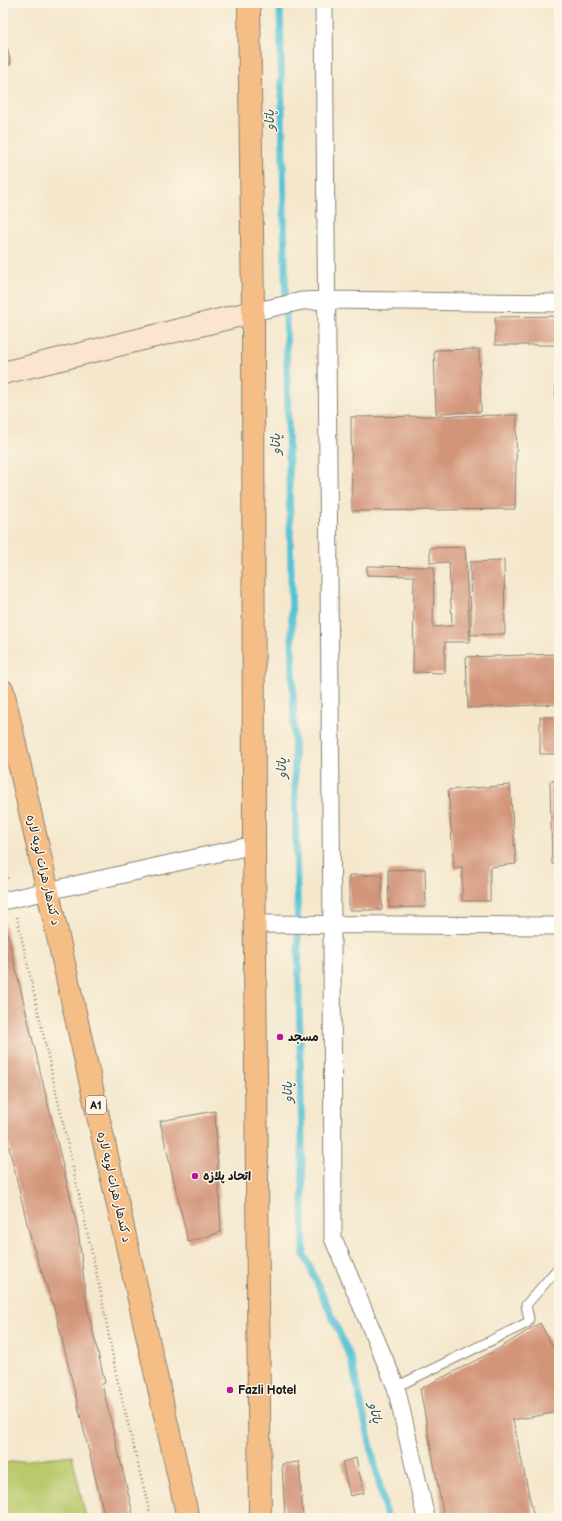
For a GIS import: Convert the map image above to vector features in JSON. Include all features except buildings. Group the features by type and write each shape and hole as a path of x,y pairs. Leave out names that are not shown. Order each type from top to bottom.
{"main road":[{"path":"249,3 253,312 254,845 264,924 260,1518"},
{"path":"3,373 253,312"},
{"name":"د کندهار هرات لویه لاره","path":"3,691 188,1518"}],"street":[{"path":"324,3 332,924 332,1238 396,1387 426,1518"},
{"path":"253,312 302,301 327,300 559,303"},
{"path":"8,900 254,845"},
{"path":"264,924 559,926"}],"lane":[{"path":"396,1387 527,1322 529,1319 526,1305 559,1267"}],"path":[{"path":"3,854 8,900 99,1282 116,1374 151,1518"}],"green space":[{"path":"72,1455 86,1518 3,1518 3,1463"}],"waterway":[{"name":"پاتاو","path":"280,3 304,1254 351,1359 387,1518"}],"place":[{"name":"مسجد","path":"280,1037"},
{"name":"اتحاد پلازه","path":"195,1176"},
{"name":"Fazli Hotel","path":"230,1390"}]}
